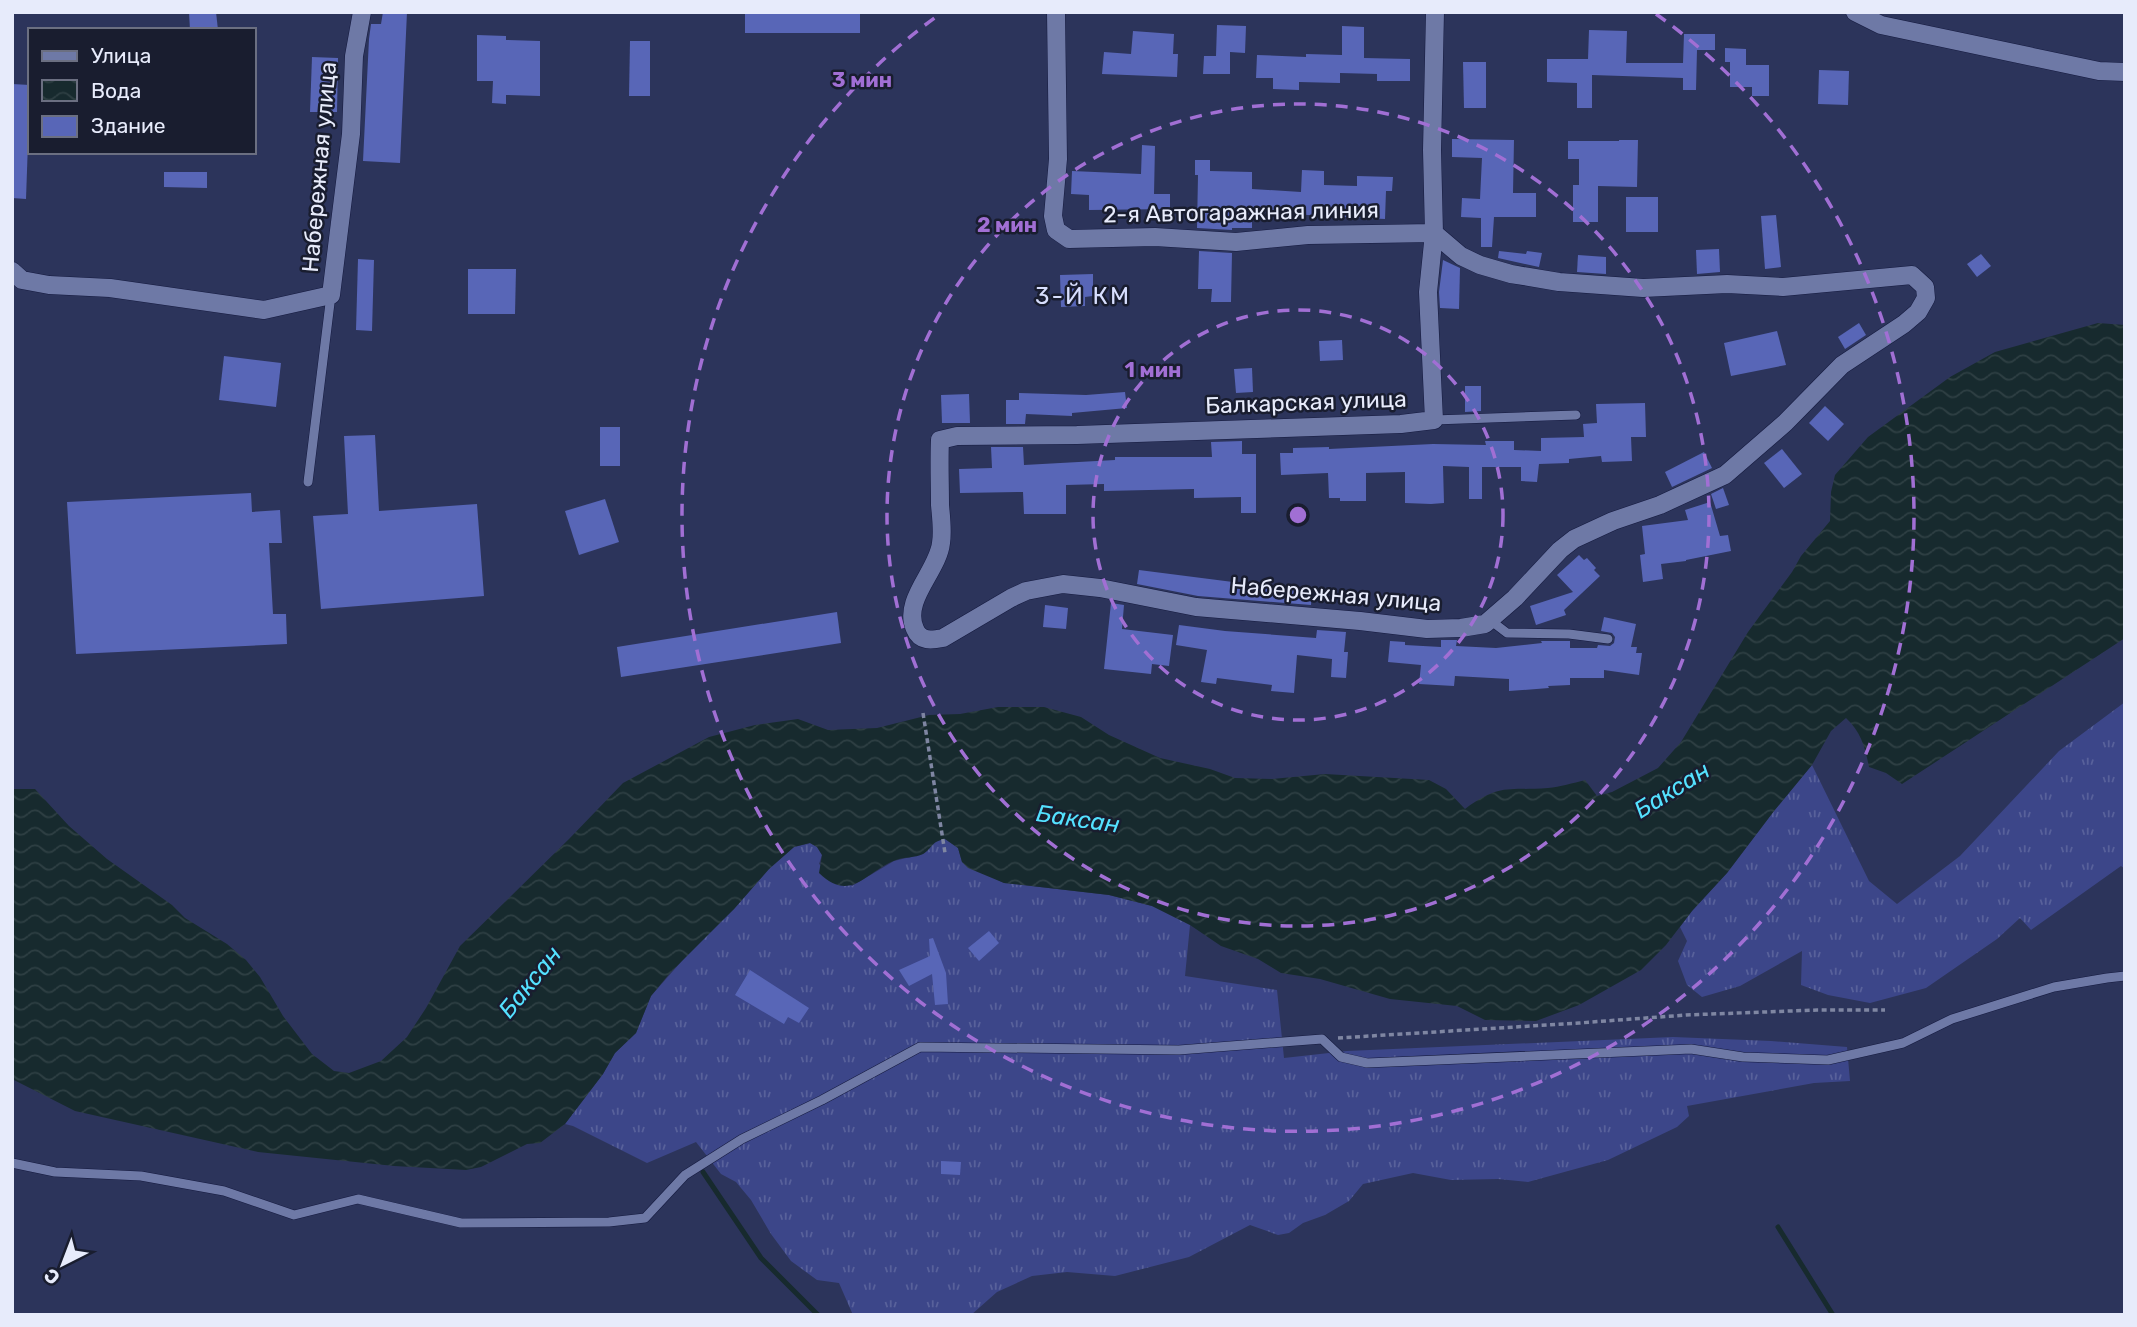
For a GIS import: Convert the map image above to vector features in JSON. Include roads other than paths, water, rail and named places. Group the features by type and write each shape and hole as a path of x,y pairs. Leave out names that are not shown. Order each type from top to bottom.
{"street":[{"name":"Набережная улица","path":"12,271 22,280 110,288 264,310 331,295 351,134 354,56 362,12"},
{"name":"2-я Автогаражная линия","path":"1056,12 1058,159 1053,216 1056,230 1061,235 1069,239 1083,240 1155,236 1236,242 1308,235 1434,233"},
{"name":"Балкарская улица","path":"940,440 957,436 1077,435 1401,424 1434,420 1428,292 1434,233 1432,150 1435,12"},
{"path":"1855,12 2099,71 2125,72"},
{"name":"Набережная улица","path":"940,440 942,541 939,556 919,591 913,618 914,628 925,639 943,638 1026,591 1063,584 1100,587 1196,607 1427,629 1461,628 1485,624 1515,598 1560,550 1574,540 1725,475 1785,423 1842,365 1904,324 1917,312 1926,298 1925,287 1912,275 1783,287 1727,284 1643,288 1559,282 1511,274 1480,265 1461,256 1434,233"}],"lane":[{"path":"308,482 331,295"},
{"path":"1434,420 1576,415"},
{"path":"1490,620 1507,633 1569,634 1608,639"},
{"path":"12,1163 55,1172 141,1176 224,1191 294,1215 358,1199 461,1223 609,1222 645,1218 685,1175 742,1139 920,1047 1179,1050 1322,1039 1341,1057 1367,1063 1691,1049 1744,1056 1828,1060 1903,1043 1952,1019 2054,988 2125,976"}],"water":[{"name":"Баксан","path":"2098,323 2125,325 2125,638 1902,784 1886,773 1869,767 1862,740 1846,718 1831,731 1812,765 1727,873 1692,911 1666,945 1641,970 1579,1005 1536,1021 1485,1020 1457,1006 1390,999 1320,979 1281,973 1258,959 1221,946 1190,925 1152,906 1109,895 1004,883 968,868 962,862 958,848 945,839 934,843 923,854 896,860 858,882 840,886 819,873 822,855 817,847 810,843 794,847 769,869 734,909 670,973 651,996 636,1033 615,1053 603,1074 565,1124 540,1143 527,1144 481,1167 466,1170 394,1166 258,1152 75,1111 12,1079 12,789 35,789 69,826 107,859 246,960 312,1054 334,1071 349,1073 381,1061 407,1037 460,946 623,783 709,737 755,725 798,719 828,730 877,728 929,715 960,714 998,707 1044,707 1081,717 1109,735 1160,758 1210,769 1235,778 1272,779 1325,774 1429,780 1446,789 1465,809 1496,792 1553,787 1585,780 1597,796 1612,792 1658,768 1681,742 1748,632 1801,556 1830,521 1831,492 1835,475 1868,437 1950,377 1995,352"}],"waterway":[{"path":"703,1172 761,1258 818,1315"},
{"path":"1778,1227 1833,1315"}],"district":[{"name":"3-Й КМ","path":"1083,296"}]}
